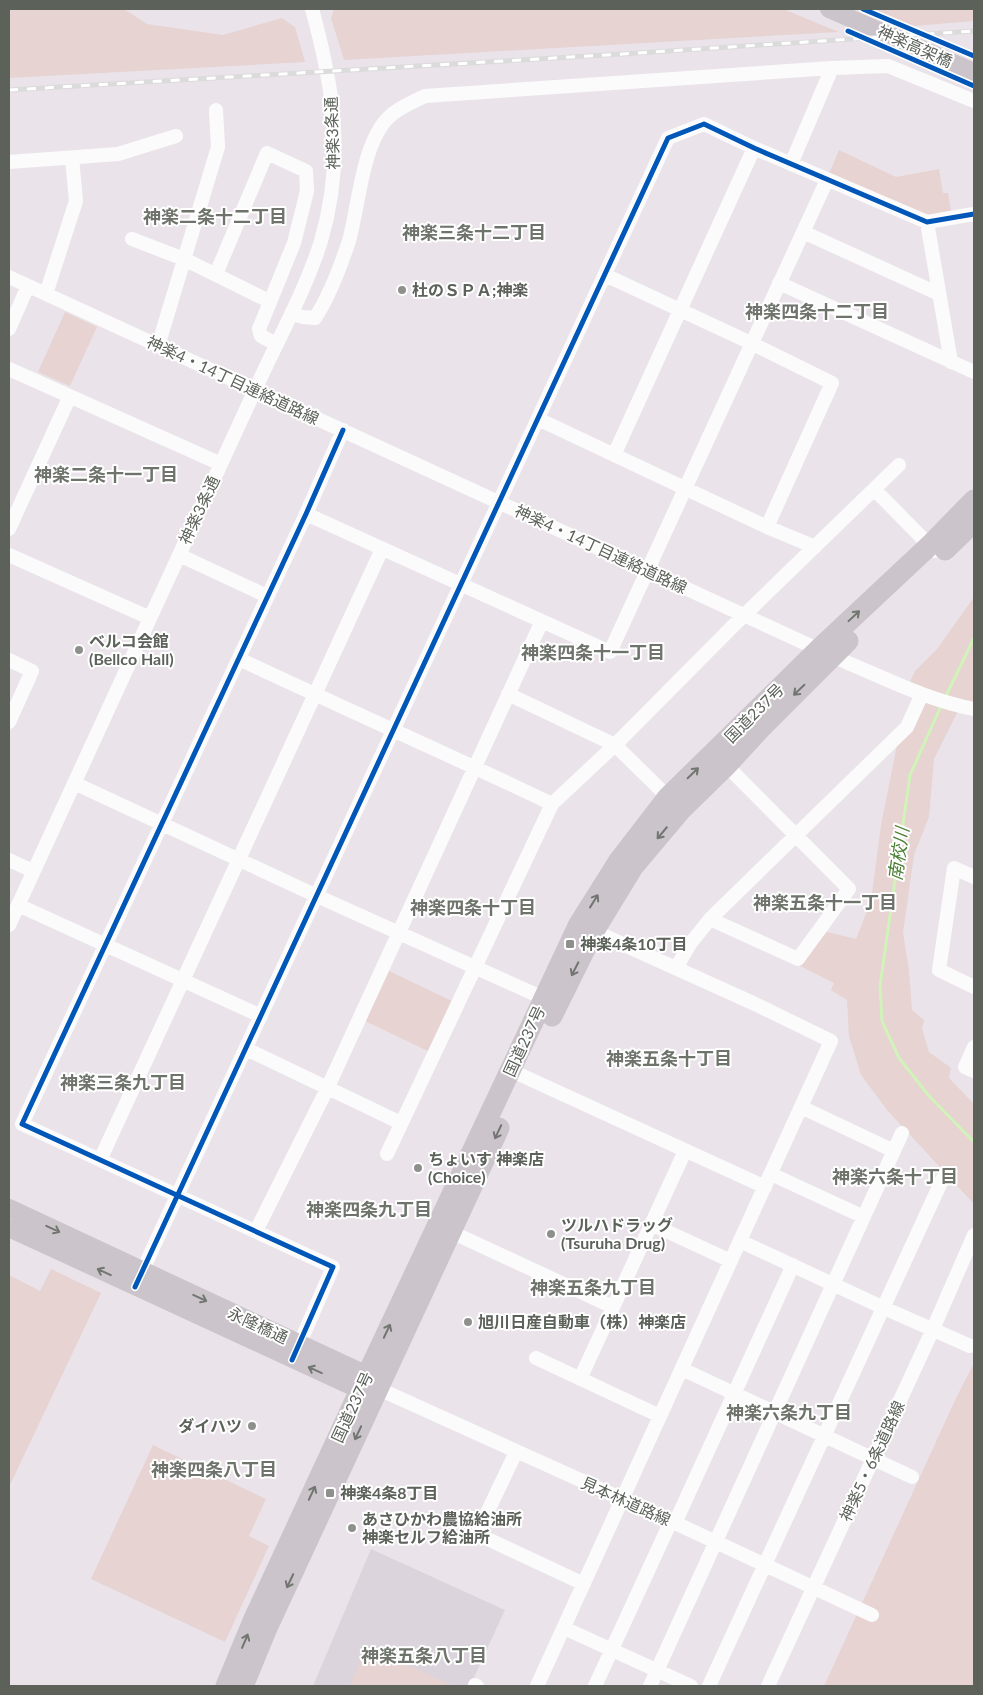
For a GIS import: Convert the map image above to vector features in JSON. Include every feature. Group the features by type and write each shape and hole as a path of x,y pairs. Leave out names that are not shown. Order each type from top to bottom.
{"highway":[{"name":"国道237号","path":"934,551 974,500"},
{"name":"国道237号","path":"226,1686 253,1621 444,1229 587,928 633,867 675,804 720,759 762,726 826,652 934,551 974,522"},
{"name":"国道237号","path":"243,1686 368,1385"}],"main road":[{"name":"神楽高架橋","path":"829,9 974,72"},
{"name":"永隆橋通","path":"9,1208 139,1279"},
{"name":"永隆橋通","path":"9,1228 139,1279 368,1385"}],"street":[{"name":"神楽3条通","path":"9,925 291,314 321,241 329,206 334,170 335,131 329,82 312,9"},
{"path":"291,314 314,318 324,304 348,241 369,152 378,131 388,118 400,108 425,96 832,68 888,66 974,101"},
{"path":"791,164 832,68"},
{"path":"158,346 218,147 216,110"},
{"path":"139,1279 668,138 704,124 754,148 926,222 974,214"},
{"path":"9,162 118,154 176,136"},
{"path":"614,455 754,148"},
{"path":"216,274 267,153 306,171 307,192 294,243 259,329 261,336 276,344"},
{"path":"46,294 76,201 72,158"},
{"path":"306,514 610,652 827,180"},
{"path":"926,222 951,362"},
{"path":"802,232 939,294"},
{"path":"132,239 184,259 269,301"},
{"path":"605,275 832,383 767,527"},
{"name":"神楽4・14丁目連絡道路線","path":"9,277 826,652 922,694 944,702 974,709"},
{"path":"779,283 974,372"},
{"path":"9,329 28,286"},
{"path":"9,369 221,464"},
{"path":"9,529 70,396"},
{"path":"538,419 767,527 815,547"},
{"path":"296,1352 333,1267 22,1124 306,514 343,430"},
{"path":"387,1154 552,804 615,745 744,615 899,465"},
{"path":"874,489 934,551"},
{"path":"100,1160 382,548"},
{"path":"9,555 150,618"},
{"path":"179,555 267,596"},
{"path":"256,1231 327,1089 542,621"},
{"path":"239,658 552,804"},
{"path":"9,660 32,671 9,722"},
{"path":"508,694 615,745 675,804"},
{"path":"676,968 690,944 710,919 907,728 922,694"},
{"path":"710,919 798,960 849,890 720,759"},
{"path":"74,783 399,934 551,1001"},
{"path":"9,860 33,871"},
{"path":"974,877 954,868 939,970 974,987"},
{"path":"18,905 261,1016"},
{"path":"537,1686 832,1041 587,928"},
{"path":"974,1047 965,1067 974,1072"},
{"path":"246,1049 402,1124"},
{"path":"517,1073 765,1187"},
{"path":"801,1107 894,1150"},
{"path":"650,1686 902,1133"},
{"path":"580,1379 685,1150"},
{"path":"771,1174 864,1217"},
{"path":"709,1686 943,1178"},
{"path":"651,1224 731,1260"},
{"path":"444,1229 613,1307"},
{"name":"神楽5・6条道路線","path":"768,1686 933,1329 974,1235"},
{"path":"740,1241 970,1346"},
{"path":"595,1686 735,1394 793,1265"},
{"path":"536,1358 660,1416"},
{"path":"682,1369 912,1477"},
{"name":"見本林道路線","path":"368,1385 673,1522 872,1615"},
{"path":"516,1452 477,1534 584,1584"},
{"path":"564,1628 691,1686"}],"shaded area":[{"path":"9,9 124,9 147,24 223,35 282,18 295,27 305,62 9,78"},
{"path":"334,9 783,9 839,32 344,60 331,18"},
{"path":"874,9 974,9 974,21 914,26"},
{"path":"839,150 896,177 939,169 943,193 948,193 951,211 918,217 829,174"},
{"path":"65,312 97,327 70,386 38,372"},
{"path":"974,597 974,707 909,684 915,671 937,649"},
{"path":"924,701 958,711 934,759 929,817 914,855 903,933 909,970 912,1010 924,1020 922,1029 929,1052 951,1068 949,1078 974,1104 974,1204 887,1110 861,1075 849,1036 847,1000 831,990 834,983 796,964 827,932 856,939 871,901 881,825 897,745"},
{"path":"389,971 454,1002 430,1052 365,1021"},
{"path":"51,1269 101,1293 9,1487 9,1275 40,1291"},
{"path":"974,1363 974,1686 824,1686 957,1396"},
{"path":"153,1445 266,1499 249,1536 269,1546 225,1642 91,1579"},
{"path":"371,1549 505,1610 470,1686 313,1686"},
{"path":"367,1647 454,1686 349,1686"}],"waterway":[{"name":"南校川","path":"945,698 974,638"},
{"name":"南校川","path":"941,706 910,775 880,986 882,1021 899,1058 929,1096 974,1142"}],"railway":[{"path":"9,90 623,54 974,31"}],"cycle path":[{"path":"863,9 974,56"},
{"path":"848,31 974,86"},
{"path":"135,1287 668,138 704,124 754,148 927,222 974,214"},
{"path":"292,1360 333,1267 22,1124 306,514 343,430"}],"place":[{"name":"杜のＳＰＡ;神楽","path":"402,290"},
{"name":"ベルコ会館 (Bellco Hall)","path":"79,650"},
{"name":"神楽4条10丁目","path":"570,944"},
{"name":"ちょいす 神楽店 (Choice)","path":"418,1168"},
{"name":"ツルハドラッグ (Tsuruha Drug)","path":"551,1234"},
{"name":"旭川日産自動車（株）神楽店","path":"468,1322"},
{"name":"ダイハツ","path":"252,1426"},
{"name":"神楽4条8丁目","path":"330,1493"},
{"name":"あさひかわ農協給油所 神楽セルフ給油所","path":"352,1528"}],"district":[{"name":"神楽二条十二丁目","path":"215,217"},
{"name":"神楽三条十二丁目","path":"474,233"},
{"name":"神楽四条十二丁目","path":"817,312"},
{"name":"神楽二条十一丁目","path":"106,475"},
{"name":"神楽四条十一丁目","path":"593,653"},
{"name":"神楽五条十一丁目","path":"825,903"},
{"name":"神楽四条十丁目","path":"473,908"},
{"name":"神楽五条十丁目","path":"669,1059"},
{"name":"神楽三条九丁目","path":"123,1083"},
{"name":"神楽六条十丁目","path":"895,1177"},
{"name":"神楽四条九丁目","path":"369,1210"},
{"name":"神楽五条九丁目","path":"593,1288"},
{"name":"神楽六条九丁目","path":"789,1413"},
{"name":"神楽四条八丁目","path":"214,1470"},
{"name":"神楽五条八丁目","path":"424,1656"}]}
